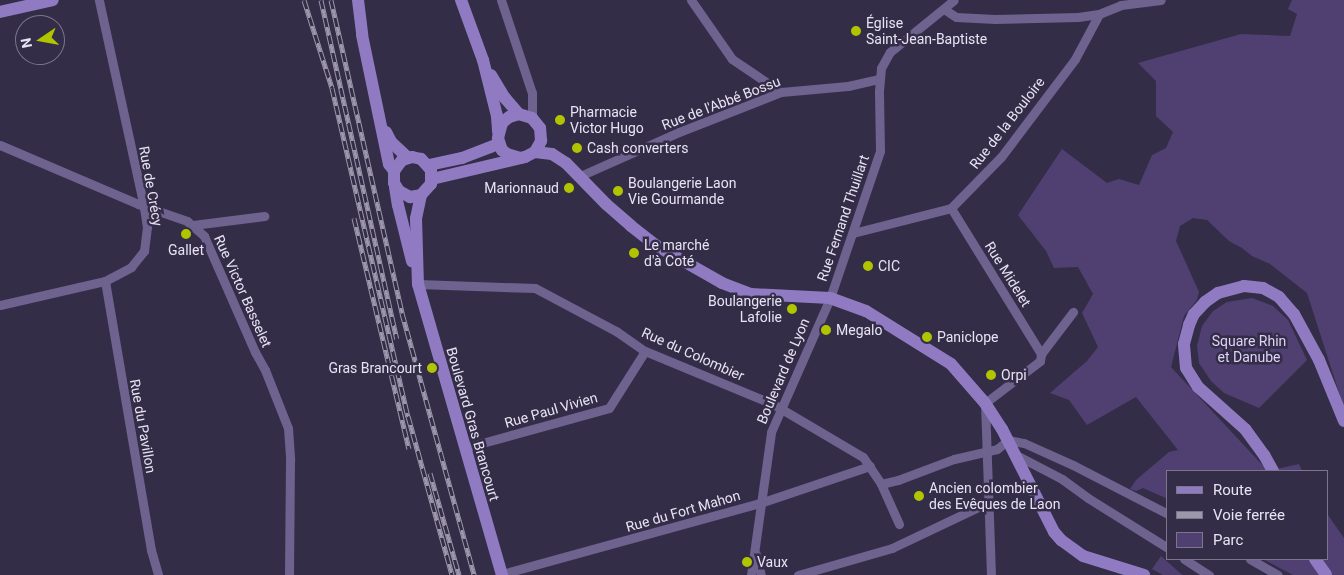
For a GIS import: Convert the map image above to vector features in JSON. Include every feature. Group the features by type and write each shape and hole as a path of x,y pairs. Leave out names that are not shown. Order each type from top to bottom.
{"main road":[{"path":"0,12 53,0"},
{"path":"358,0 362,35 390,164 394,171"},
{"path":"461,0 481,55 497,116 498,138 507,154 520,158"},
{"path":"481,55 500,90 519,114 532,118 540,128 552,154 580,176 606,204 657,246 722,283 752,294 830,298 866,311 951,364 985,403 1005,434 1054,532 1061,540 1083,556 1144,575"},
{"path":"428,166 462,158 498,138 505,119 519,114"},
{"path":"382,121 391,142 408,158"},
{"path":"535,152 541,141 542,134"},
{"path":"432,179 520,158 535,152 552,154"},
{"path":"408,158 421,159 428,166 432,179 429,188 421,195 416,218 418,282 406,242 393,179 397,165 408,158"},
{"path":"396,187 404,195 421,195"},
{"name":"Boulevard Gras Brancourt","path":"418,282 464,448 502,575"},
{"path":"1272,470 1246,429 1198,387 1186,368 1184,344 1189,325 1194,314 1205,302 1218,293 1244,286 1263,288 1279,297 1294,314 1319,360 1344,421"},
{"path":"1316,560 1326,575"}],"street":[{"name":"Rue de Crécy","path":"0,305 105,280 131,268 144,251 147,227 144,206 99,0"},
{"path":"501,0 532,93 532,118"},
{"path":"691,0 732,59 781,92"},
{"name":"Rue Fernand Thuillart","path":"830,298 880,151 879,79 881,68 890,52 954,0"},
{"path":"944,9 956,17 995,19 1099,14 1121,5 1161,0"},
{"name":"Rue de la Bouloire","path":"951,208 1002,157 1075,59 1099,14"},
{"name":"Rue de l'Abbé Bossu","path":"580,176 679,132 781,92 848,86 879,79"},
{"path":"0,145 193,225 264,216"},
{"path":"853,233 951,208"},
{"name":"Rue Midelet","path":"951,208 1041,354"},
{"name":"Rue Victor Basselet","path":"193,225 209,246 255,352 265,370 288,428 290,460 289,575"},
{"name":"Rue du Pavillon","path":"105,280 150,540 158,575"},
{"name":"Rue du Colombier","path":"418,282 535,288 616,331 645,351 780,409 863,457 880,484 900,524"},
{"name":"Boulevard de Lyon","path":"751,575 771,432 830,298"},
{"path":"991,575 985,403 1040,361 1041,354 1073,312"},
{"name":"Rue Paul Vivien","path":"464,448 609,408 645,351"},
{"path":"986,439 1005,434 1056,457 1166,513"},
{"path":"880,484 898,480 954,460 997,449 1005,434"},
{"path":"1016,455 1062,479 1088,498 1166,547"},
{"name":"Rue du Fort Mahon","path":"502,575 760,503 870,466"},
{"path":"798,575 892,548 988,502"},
{"name":"Boulevard de Lyon","path":"754,547 761,575"},
{"path":"1186,560 1209,575"},
{"path":"1252,560 1278,575"}],"green space":[{"path":"1292,0 1344,0 1344,408 1307,293 1270,264 1252,256 1229,241 1207,220 1193,218 1180,226 1176,241 1199,292 1197,300 1184,316 1171,367 1267,470 1166,470 1166,498 1143,488 1136,491 1130,489 1136,480 1169,452 1178,450 1136,397 1087,425 1069,400 1050,393 1087,361 1098,347 1082,313 1093,294 1078,267 1054,268 1046,251 1018,215 1062,149 1107,183 1119,179 1139,185 1152,155 1166,148 1173,132 1156,116 1156,81 1138,63 1241,34 1290,36 1297,14 1288,9"},
{"name":"Square Rhin et Danube","path":"1252,298 1273,306 1288,320 1307,360 1259,408 1224,393 1211,381 1199,363 1197,346 1202,326 1213,311 1227,302"},
{"path":"1299,464 1302,470 1272,470"},
{"path":"1329,516 1344,538 1344,575 1293,575 1265,560 1329,560"},
{"path":"1161,556 1183,575 1163,575 1152,569"}],"railway":[{"path":"304,0 332,88 408,416 452,575"},
{"path":"321,0 397,339"},
{"path":"331,0 402,313 474,575"},
{"path":"354,218 409,449"},
{"path":"430,473 459,575"}],"place":[{"name":"Église Saint-Jean-Baptiste","path":"856,31"},
{"name":"Pharmacie Victor Hugo","path":"560,120"},
{"name":"Cash converters","path":"577,148"},
{"name":"Marionnaud","path":"569,188"},
{"name":"Boulangerie Laon Vie Gourmande","path":"618,191"},
{"name":"Gallet","path":"186,234"},
{"name":"Le marché d'à Coté","path":"634,253"},
{"name":"CIC","path":"868,266"},
{"name":"Boulangerie Lafolie","path":"792,309"},
{"name":"Megalo","path":"826,330"},
{"name":"Paniclope","path":"927,337"},
{"name":"Gras Brancourt","path":"432,368"},
{"name":"Orpi","path":"991,375"},
{"name":"Ancien colombier des Evêques de Laon","path":"919,496"},
{"name":"Vaux","path":"747,562"}]}
